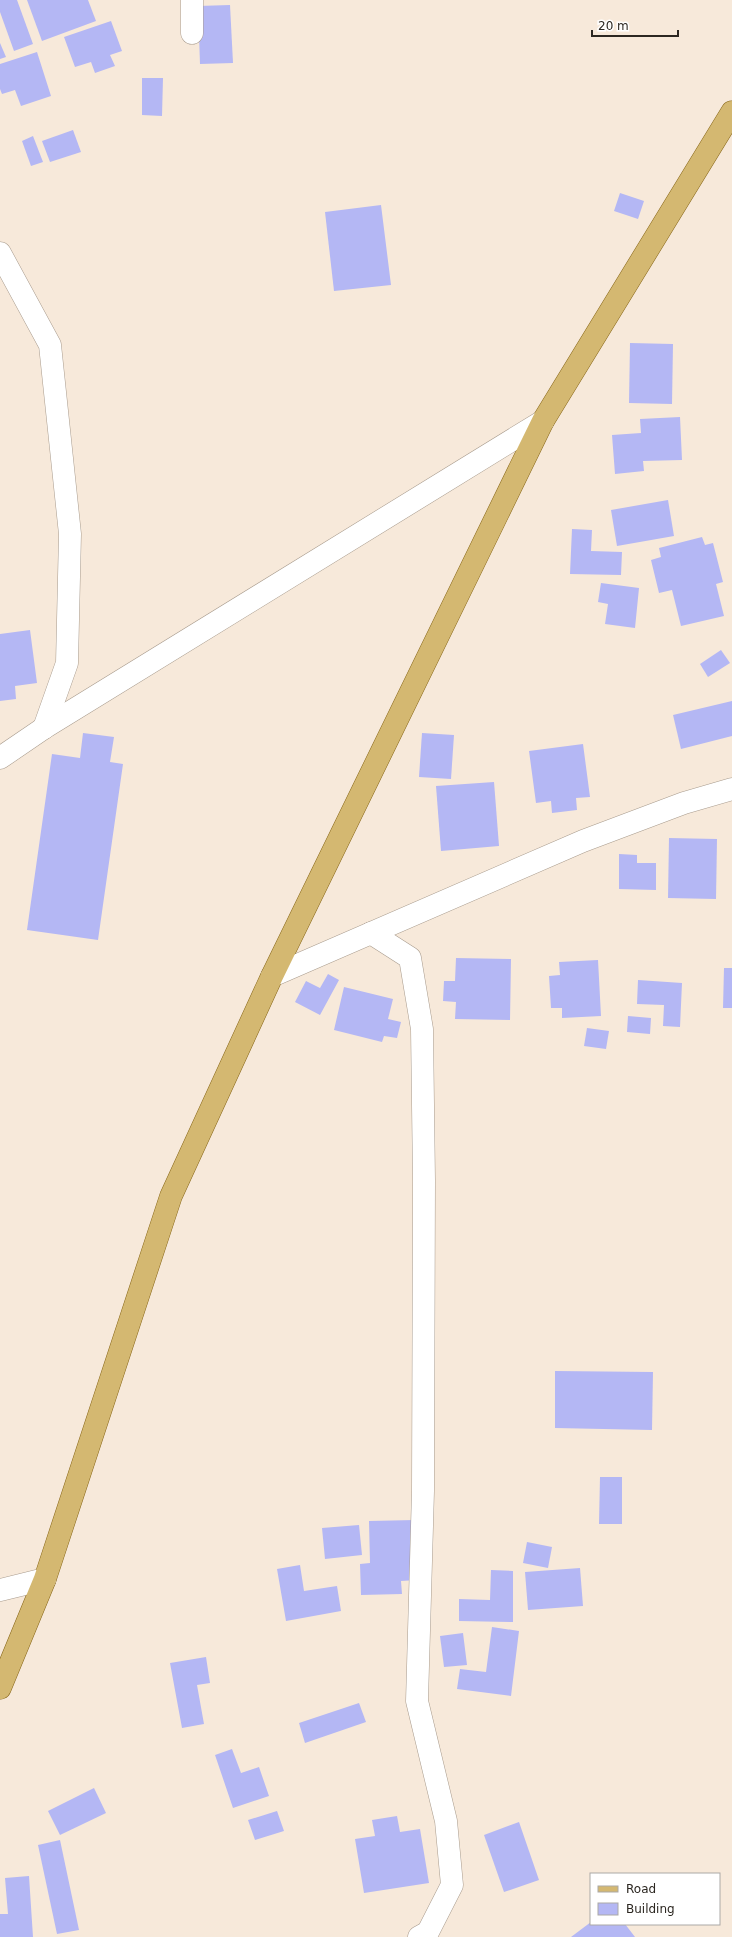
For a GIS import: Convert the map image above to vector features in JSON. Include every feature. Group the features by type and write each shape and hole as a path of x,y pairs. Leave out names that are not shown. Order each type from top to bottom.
{"main road":[{"path":"0,1688 45,1579 171,1196 272,976 543,421 732,112"}],"street":[{"path":"192,0 192,33"},
{"path":"0,253 50,345 70,534 67,663 44,728"},
{"path":"0,758 44,728 543,421"},
{"path":"272,976 583,841 684,803 732,789"},
{"path":"371,932 410,958 422,1029 424,1181 424,1483 418,1701 446,1821 452,1885 428,1932 419,1937"},
{"path":"0,1590 45,1579"}],"building":[{"path":"0,0 17,0 33,44 14,51 0,12"},
{"path":"27,0 88,0 96,21 42,41"},
{"path":"230,5 233,63 200,64 198,6"},
{"path":"111,21 122,51 110,55 115,66 95,73 91,62 75,67 64,37"},
{"path":"0,43 6,57 0,59"},
{"path":"37,52 51,96 21,106 15,90 2,94 0,89 0,64"},
{"path":"142,78 163,78 162,116 142,115"},
{"path":"73,130 81,152 50,162 42,141"},
{"path":"33,136 43,162 31,166 22,141"},
{"path":"620,193 644,201 638,219 614,211"},
{"path":"381,205 391,285 334,291 325,212"},
{"path":"630,343 673,344 672,404 629,403"},
{"path":"680,417 682,460 643,461 644,471 615,474 612,435 641,433 640,419"},
{"path":"668,500 674,536 617,546 611,510"},
{"path":"572,529 592,530 591,551 622,552 621,575 570,574"},
{"path":"702,537 705,545 713,543 723,582 716,584 724,616 681,626 672,590 659,593 651,560 661,557 659,548"},
{"path":"601,583 639,588 635,628 605,624 608,604 598,602"},
{"path":"30,630 37,683 15,686 16,699 0,701 0,634"},
{"path":"721,650 730,663 708,677 700,664"},
{"path":"732,701 732,736 681,749 673,715"},
{"path":"83,733 114,737 110,762 123,764 98,940 27,930 52,754 80,758"},
{"path":"422,733 454,735 451,779 419,777"},
{"path":"583,744 590,797 576,798 577,810 552,813 551,801 536,803 529,751"},
{"path":"494,782 499,846 441,851 436,786"},
{"path":"669,838 717,839 716,899 668,898"},
{"path":"619,854 637,855 637,863 656,863 656,890 619,889"},
{"path":"456,958 511,959 510,1020 455,1019 456,1002 443,1001 444,981 455,981"},
{"path":"598,960 601,1016 562,1018 562,1008 551,1008 549,976 560,975 559,962"},
{"path":"724,968 732,968 732,1008 723,1008"},
{"path":"328,974 339,980 320,1015 295,1002 306,981 320,988"},
{"path":"638,980 682,983 680,1027 663,1026 664,1005 637,1004"},
{"path":"344,987 393,999 388,1019 401,1022 397,1038 384,1036 382,1042 334,1030"},
{"path":"628,1016 651,1018 650,1034 627,1032"},
{"path":"587,1028 609,1031 606,1049 584,1046"},
{"path":"555,1371 653,1372 652,1430 555,1428"},
{"path":"600,1477 622,1477 622,1524 599,1524"},
{"path":"415,1520 417,1580 401,1581 402,1594 361,1595 360,1564 370,1563 369,1521"},
{"path":"359,1525 362,1555 325,1559 322,1528"},
{"path":"527,1542 552,1547 548,1568 523,1563"},
{"path":"300,1565 304,1591 337,1586 341,1611 286,1621 277,1569"},
{"path":"580,1568 583,1606 528,1610 525,1572"},
{"path":"491,1570 513,1571 513,1622 459,1621 459,1599 490,1600"},
{"path":"492,1627 519,1631 511,1696 457,1689 460,1669 486,1672"},
{"path":"463,1633 467,1665 444,1667 440,1636"},
{"path":"206,1657 210,1683 197,1685 204,1724 182,1728 170,1663"},
{"path":"359,1703 366,1722 305,1743 299,1723"},
{"path":"232,1749 241,1773 259,1767 269,1796 233,1808 215,1755"},
{"path":"94,1788 106,1813 60,1835 48,1811"},
{"path":"277,1811 284,1831 255,1840 248,1820"},
{"path":"397,1816 400,1832 420,1829 429,1883 364,1893 355,1839 375,1836 372,1820"},
{"path":"519,1822 539,1880 504,1892 484,1835"},
{"path":"60,1840 79,1930 57,1934 38,1845"},
{"path":"29,1876 33,1937 0,1937 0,1914 8,1914 5,1878"},
{"path":"590,1923 590,1925 626,1925 635,1937 571,1937"}]}
